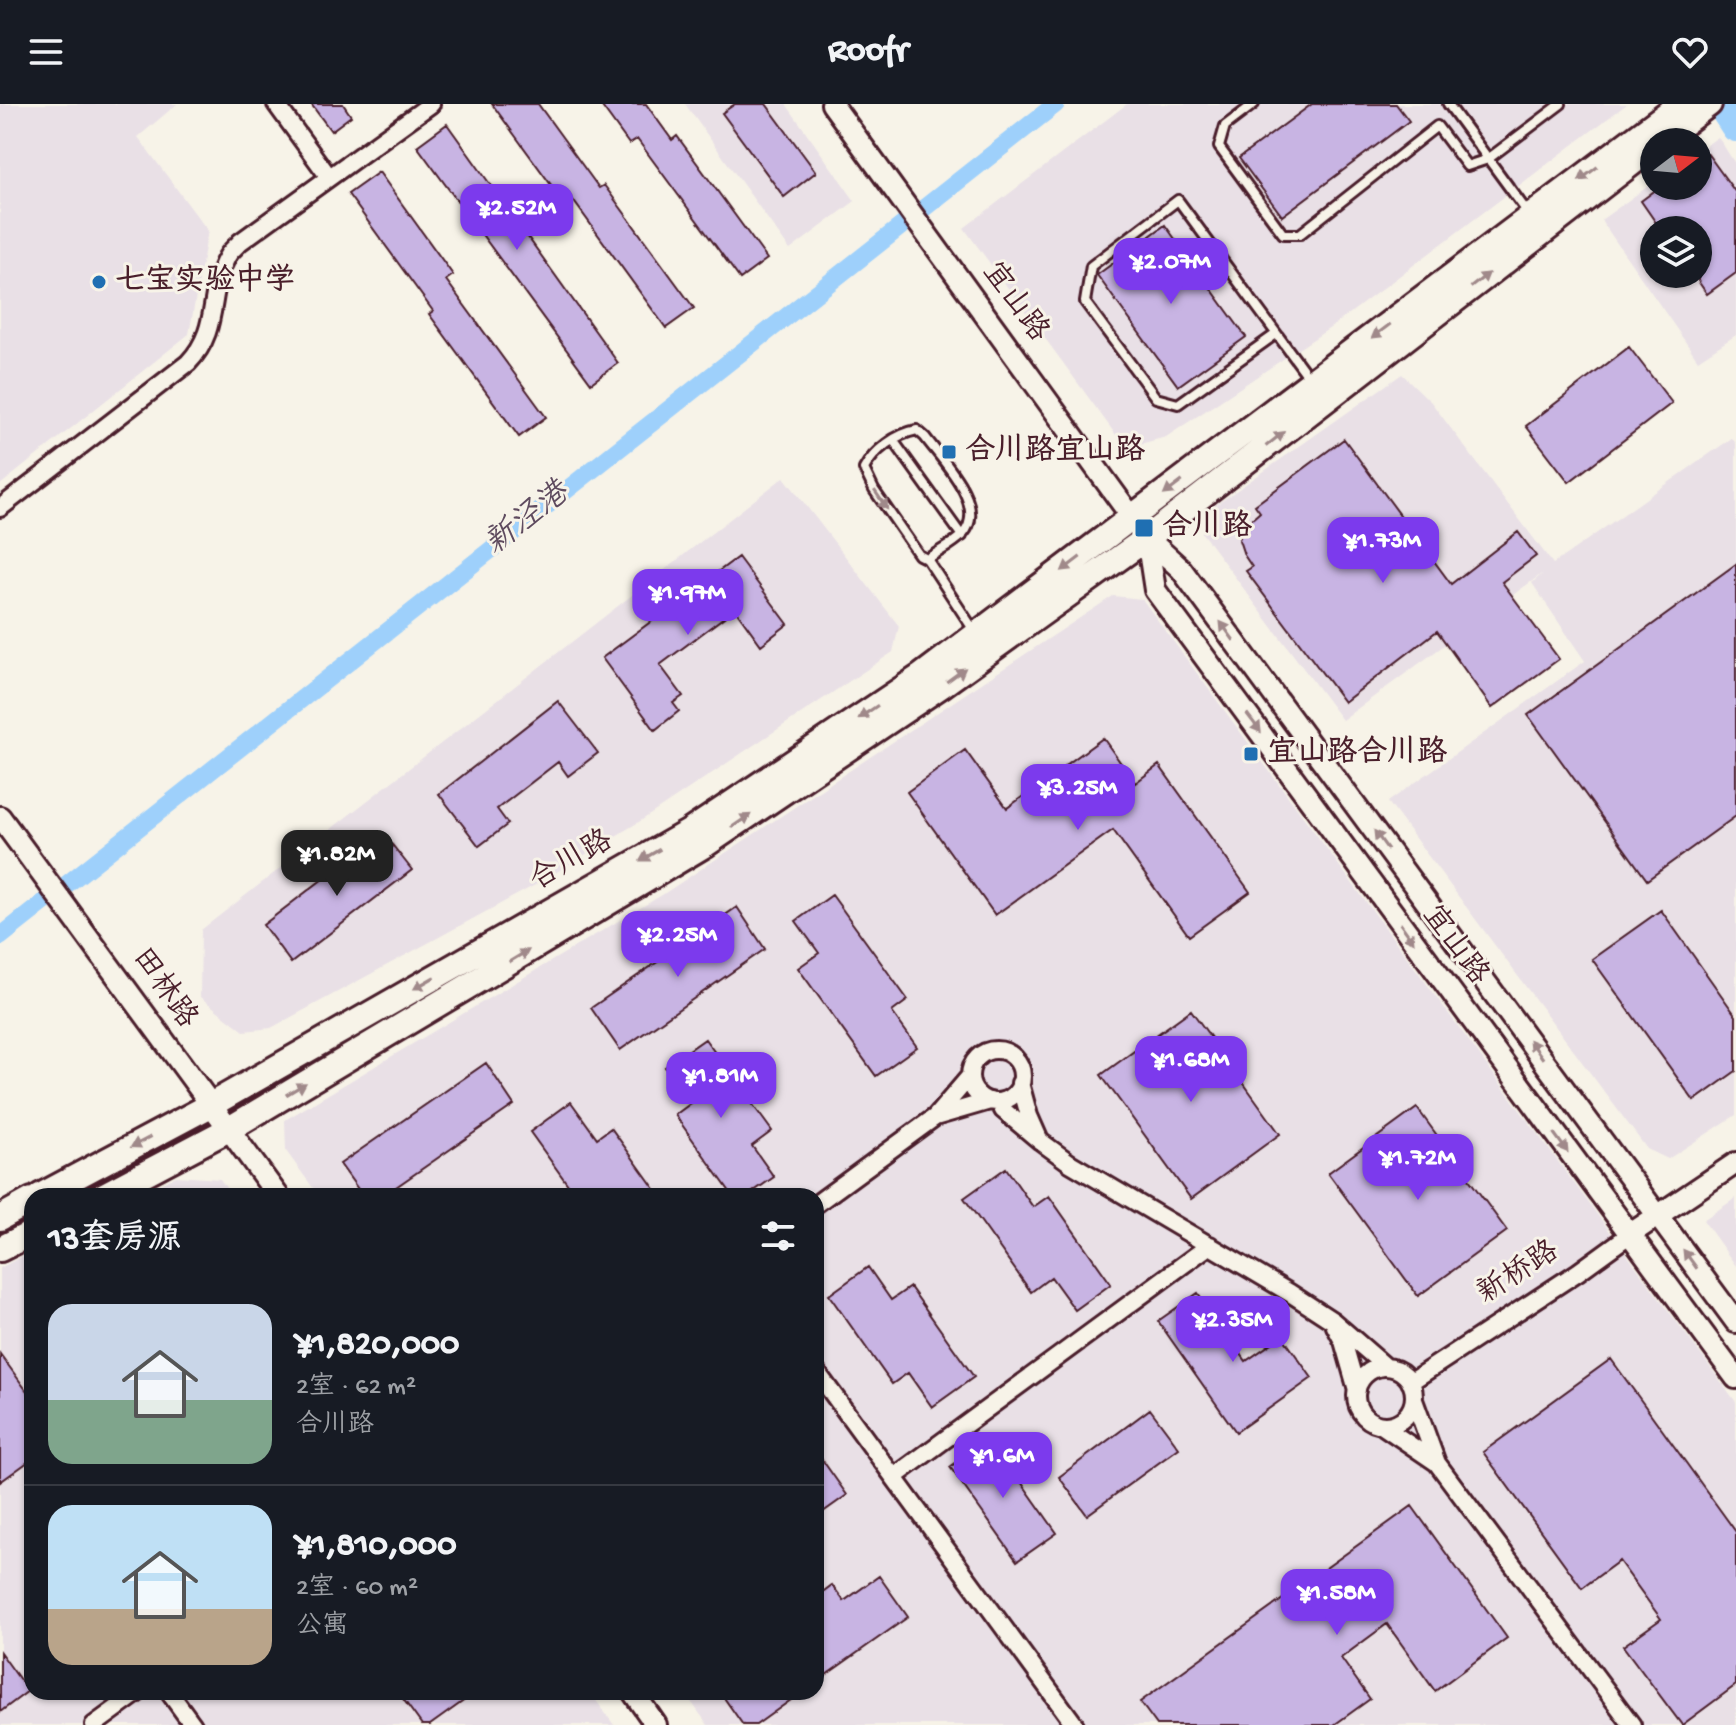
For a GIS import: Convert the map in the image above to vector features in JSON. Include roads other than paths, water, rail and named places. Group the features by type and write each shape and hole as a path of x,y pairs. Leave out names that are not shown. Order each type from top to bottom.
{"main road":[{"name":"合川路","path":"1662,128 1680,104"},
{"name":"合川路","path":"1670,128 1709,104"},
{"name":"合川路","path":"55,1188 209,1106 689,832 920,677 1531,217 1640,147"},
{"name":"合川路","path":"117,1188 229,1129 706,844 942,685 1147,538 1640,149"},
{"path":"0,1218 24,1204"},
{"path":"0,1249 24,1237"}],"street":[{"path":"276,104 329,177"},
{"path":"0,508 201,350 208,333 221,272 227,257 240,242 431,104"},
{"name":"宜山路","path":"832,104 1147,538 1181,569 1736,1322"},
{"name":"宜山路","path":"1147,538 1155,590 1736,1378"},
{"name":"田林路","path":"0,817 209,1106 272,1188"},
{"path":"1040,1141 1029,1116 1018,1062 1004,1051 980,1055 971,1068 970,1076 976,1092 994,1101 1040,1141 1070,1163 1333,1321 1386,1367 1404,1374 1410,1382 1437,1463 1632,1725"},
{"path":"824,1198 935,1117 970,1076"},
{"path":"935,1117 1014,1094 1020,1083"},
{"name":"新桥路","path":"1410,1382 1736,1163"},
{"path":"894,1477 1210,1245"},
{"path":"1333,1321 1343,1341 1357,1390 1359,1409 1372,1422 1437,1463"},
{"path":"1357,1390 1367,1373 1386,1367"},
{"path":"824,1382 1075,1725"},
{"path":"1381,1425 1399,1422 1406,1416 1414,1400"},
{"path":"94,1725 128,1700"},
{"path":"175,1700 193,1725"},
{"path":"639,1700 656,1725"}],"lane":[{"path":"1254,104 1225,126 1219,147 1283,234 1300,234 1437,126 1467,166 1488,159 1561,104"},
{"path":"1448,104 1531,217"},
{"path":"1276,334 1178,404 1156,398 1085,302 1091,266 1178,200 1312,383"},
{"path":"927,559 962,536 971,513 969,499 917,430 902,433 869,458 864,469 874,490 919,555 927,559 977,635"},
{"path":"893,440 962,536"}],"waterway":[{"name":"新泾港","path":"0,937 1056,104"},
{"path":"1721,104 1736,127"}],"place":[{"name":"七宝实验中学","path":"99,282"},
{"name":"合川路宜山路","path":"949,452"},
{"name":"合川路","path":"1144,528"},
{"name":"宜山路合川路","path":"1251,754"}]}
